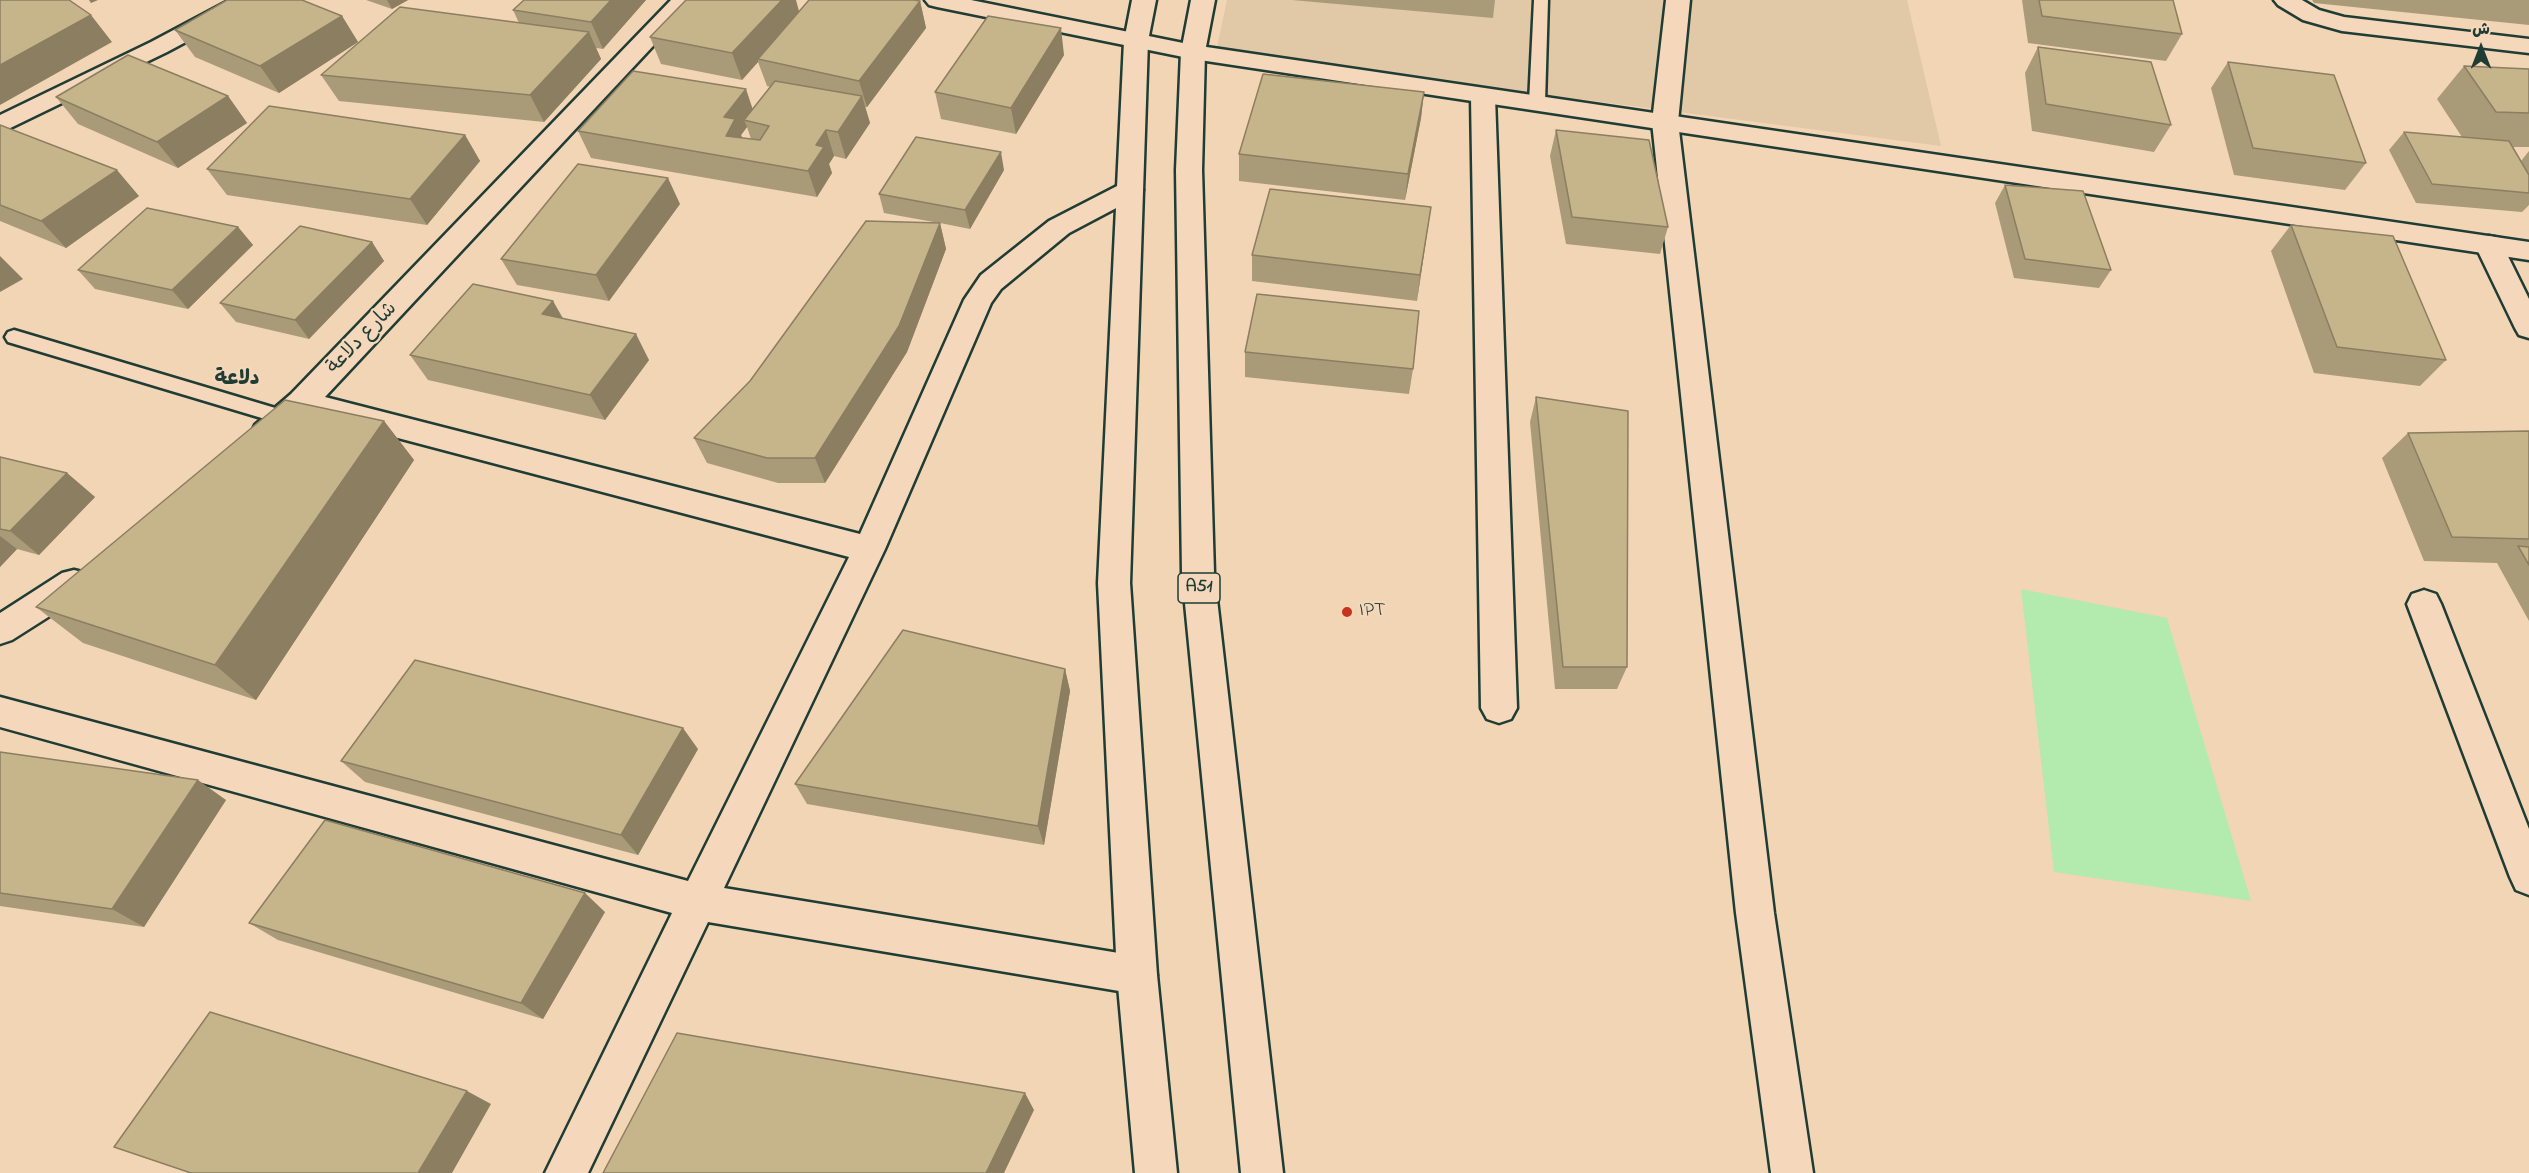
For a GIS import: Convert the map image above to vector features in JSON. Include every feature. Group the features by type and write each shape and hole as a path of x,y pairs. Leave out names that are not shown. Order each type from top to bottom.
{"main road":[{"path":"0,125 159,47 247,0"},
{"name":"شارع دلاعة","path":"250,447 294,410 684,0"},
{"path":"937,0 1193,52 2529,251"},
{"path":"1144,0 1136,41 1114,583 1137,975 1156,1173"},
{"name":"A51","path":"1203,0 1193,52 1189,170 1198,573 1262,1173"},
{"path":"1678,0 1665,122 1755,913 1792,1173"},
{"path":"2286,0 2311,15 2342,24 2529,46"},
{"path":"1483,97 1499,708"},
{"path":"566,1173 869,549 978,300 991,282 1059,227 1130,190"},
{"path":"2489,245 2529,328"},
{"path":"294,410 869,549"},
{"path":"0,630 97,568"},
{"path":"2424,604 2529,877"},
{"path":"0,712 697,902 1137,975"}],"lane":[{"path":"1537,103 1541,0"},
{"path":"14,337 294,410"}],"shaded area":[{"path":"1227,0 1907,0 1941,146 1216,52"}],"green space":[{"path":"2021,589 2167,618 2251,901 2054,872"}],"building":[{"path":"0,0 69,0 91,15 0,65"},
{"path":"227,0 302,0 342,16 260,66 175,30"},
{"path":"524,0 611,0 591,22 513,10"},
{"path":"686,0 782,0 732,53 650,37"},
{"path":"809,0 920,1 859,81 758,59"},
{"path":"2039,0 2173,0 2182,34 2042,16"},
{"path":"400,7 589,32 530,95 321,75"},
{"path":"988,16 1061,28 1011,108 935,92"},
{"path":"2038,47 2151,62 2171,125 2046,104"},
{"path":"128,55 228,96 157,142 56,97"},
{"path":"2228,62 2334,75 2366,163 2253,148"},
{"path":"2464,66 2529,69 2529,113 2496,112"},
{"path":"633,71 746,89 724,117 735,119 726,136 760,140 769,126 744,120 775,81 862,96 838,132 826,130 816,145 824,147 808,171 578,131"},
{"path":"1263,74 1424,92 1408,174 1239,154"},
{"path":"269,106 465,135 410,199 207,169"},
{"path":"0,125 117,170 41,221 0,205"},
{"path":"1556,130 1649,140 1668,227 1572,217"},
{"path":"2404,132 2509,141 2529,175 2529,193 2432,184"},
{"path":"916,137 1001,152 965,210 879,194"},
{"path":"578,164 668,178 596,275 501,259"},
{"path":"2005,185 2083,191 2111,270 2025,259"},
{"path":"1270,189 1431,207 1420,275 1252,255"},
{"path":"147,208 238,227 172,290 78,270"},
{"path":"866,221 940,223 899,326 815,458 767,458 694,438 750,381"},
{"path":"2291,225 2393,236 2446,360 2337,347"},
{"path":"300,226 372,242 295,320 220,303"},
{"path":"473,284 553,301 542,314 636,334 590,395 410,355"},
{"path":"1257,294 1419,311 1413,369 1245,352"},
{"path":"1536,397 1628,411 1627,667 1563,667"},
{"path":"285,400 384,421 215,665 36,607"},
{"path":"2529,431 2529,539 2452,537 2408,433"},
{"path":"0,457 67,473 10,531 0,529"},
{"path":"2518,546 2529,547 2529,565"},
{"path":"903,630 1065,669 1038,826 795,784"},
{"path":"415,660 683,728 621,835 341,761"},
{"path":"0,752 198,780 112,909 0,893"},
{"path":"325,820 585,893 521,1003 249,923"},
{"path":"210,1012 467,1091 418,1173 191,1173 114,1147"},
{"path":"677,1033 1025,1093 986,1173 603,1173"}],"place":[{"name":"IPT","path":"1347,612"}],"district":[{"name":"دلاعة","path":"237,381"}]}
